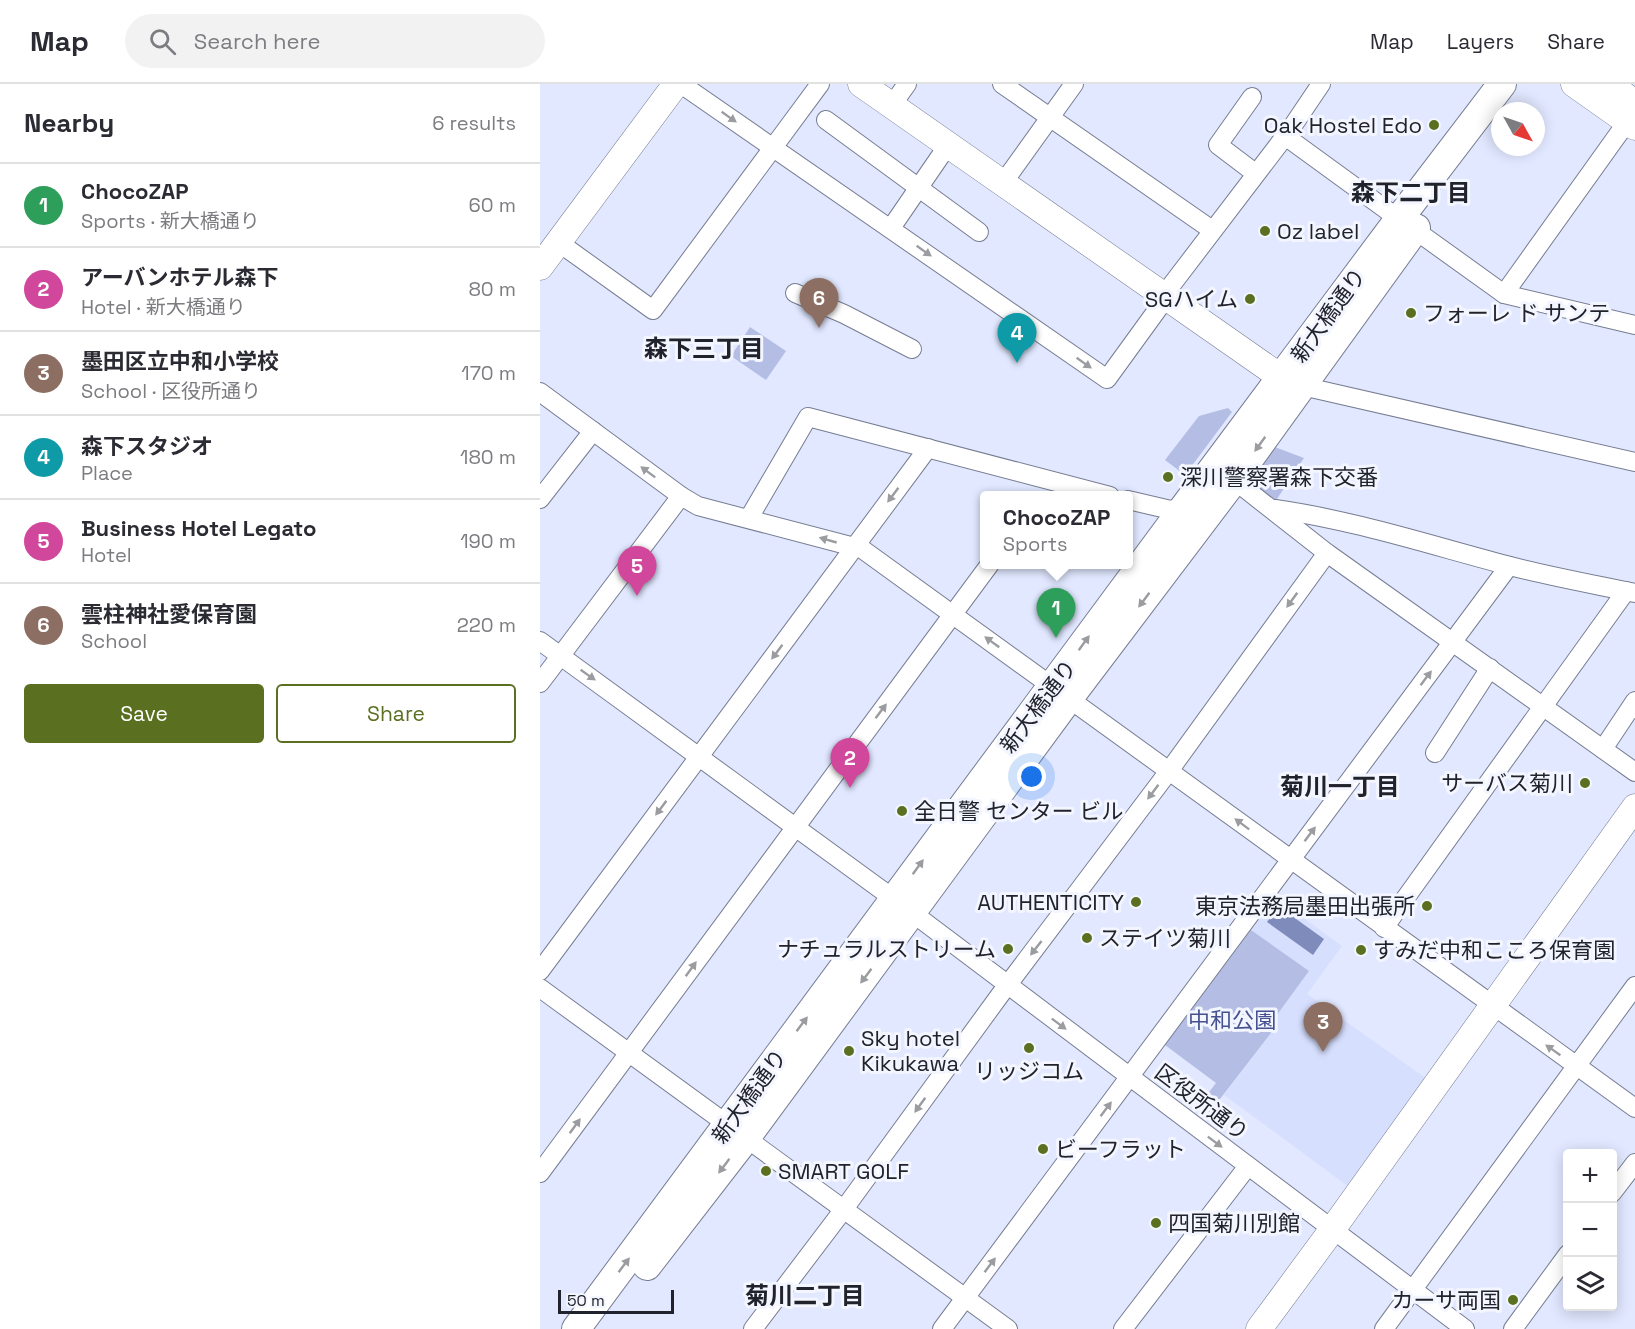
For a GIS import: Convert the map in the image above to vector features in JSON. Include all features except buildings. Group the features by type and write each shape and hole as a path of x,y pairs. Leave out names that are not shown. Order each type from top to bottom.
{"main road":[{"name":"新大橋通り","path":"599,1329 737,1131 1061,692 1185,506 1292,382 1407,224 1502,84"},
{"path":"1511,102 1524,84"},
{"name":"新大橋通り","path":"1407,224 1491,126"},
{"name":"新大橋通り","path":"1061,692 1234,480 1292,382"},
{"name":"新大橋通り","path":"576,1329 737,1131"}],"street":[{"path":"540,267 679,84 1107,379 1212,230 1321,84"},
{"path":"558,243 653,310 820,84"},
{"path":"861,84 1292,382 1635,462"},
{"path":"892,105 907,84"},
{"path":"1002,84 1212,230"},
{"path":"1003,183 1074,84"},
{"path":"1574,84 1632,117"},
{"path":"1609,84 1632,117"},
{"path":"1251,97 1218,145 1255,173"},
{"path":"1504,294 1632,117"},
{"path":"826,120 979,232"},
{"path":"1285,135 1504,294 1635,325"},
{"path":"891,228 948,145"},
{"path":"795,293 912,349"},
{"path":"540,392 681,496 698,506 862,549 1635,1108"},
{"path":"749,518 808,417 1095,491"},
{"path":"540,499 592,431"},
{"path":"540,971 928,448"},
{"path":"1044,491 1052,480"},
{"path":"1234,480 1327,553 1454,641 1635,772"},
{"path":"540,683 681,496"},
{"path":"1133,501 1171,510 1185,506"},
{"path":"1273,509 1302,513 1367,528 1509,566 1631,592 1543,707 1384,928"},
{"path":"753,1329 1169,771 1327,553"},
{"path":"942,1329 1509,566"},
{"path":"540,1173 986,569"},
{"name":"区役所通り","path":"540,641 903,906 1465,1329"},
{"path":"1435,753 1490,668"},
{"path":"1603,749 1635,701"},
{"path":"1259,1329 1635,807"},
{"path":"1384,1329 1635,986"},
{"path":"540,988 1008,1329"},
{"path":"1617,1186 1635,1162"},
{"path":"1123,1329 1248,1166"},
{"path":"1513,1329 1566,1257"}],"shaded area":[{"path":"1275,897 1342,946 1307,994 1427,1079 1349,1187 1224,1095 1278,1024 1274,1019 1309,971 1251,930"},
{"path":"1278,906 1324,939 1313,955 1267,922"}],"green space":[{"path":"750,327 786,351 766,380 731,356"},
{"path":"1228,408 1232,412 1185,475 1165,460 1199,416"},
{"path":"1264,443 1304,458 1273,505 1237,479"},
{"name":"中和公園","path":"1251,930 1309,971 1274,1019 1278,1024 1210,1112 1200,1104 1216,1083 1165,1045"}],"place":[{"name":"Oak Hostel Edo","path":"1434,125"},
{"name":"Oz label","path":"1265,231"},
{"name":"SGハイム","path":"1250,299"},
{"name":"フォーレ ド サンテ","path":"1411,313"},
{"name":"雲柱神社愛保育園","path":"819,328"},
{"name":"森下スタジオ","path":"1017,363"},
{"name":"深川警察署森下交番","path":"1168,477"},
{"name":"Business Hotel Legato","path":"637,596"},
{"name":"ChocoZAP","path":"1056,638"},
{"name":"サーバス菊川","path":"1585,783"},
{"name":"アーバンホテル森下","path":"850,788"},
{"name":"全日警 センター ビル","path":"902,811"},
{"name":"AUTHENTICITY","path":"1136,902"},
{"name":"東京法務局墨田出張所","path":"1427,906"},
{"name":"ステイツ菊川","path":"1087,938"},
{"name":"ナチュラルストリーム","path":"1008,949"},
{"name":"すみだ中和こころ保育園","path":"1361,950"},
{"name":"リッジコム","path":"1029,1048"},
{"name":"Sky hotel Kikukawa","path":"849,1051"},
{"name":"墨田区立中和小学校","path":"1323,1052"},
{"name":"ビーフラット","path":"1043,1149"},
{"name":"SMART GOLF","path":"766,1171"},
{"name":"四国菊川別館","path":"1156,1223"},
{"name":"カーサ両国","path":"1513,1300"}],"district":[{"name":"森下二丁目","path":"1411,193"},
{"name":"森下三丁目","path":"704,349"},
{"name":"菊川一丁目","path":"1340,787"},
{"name":"菊川二丁目","path":"805,1296"}]}
